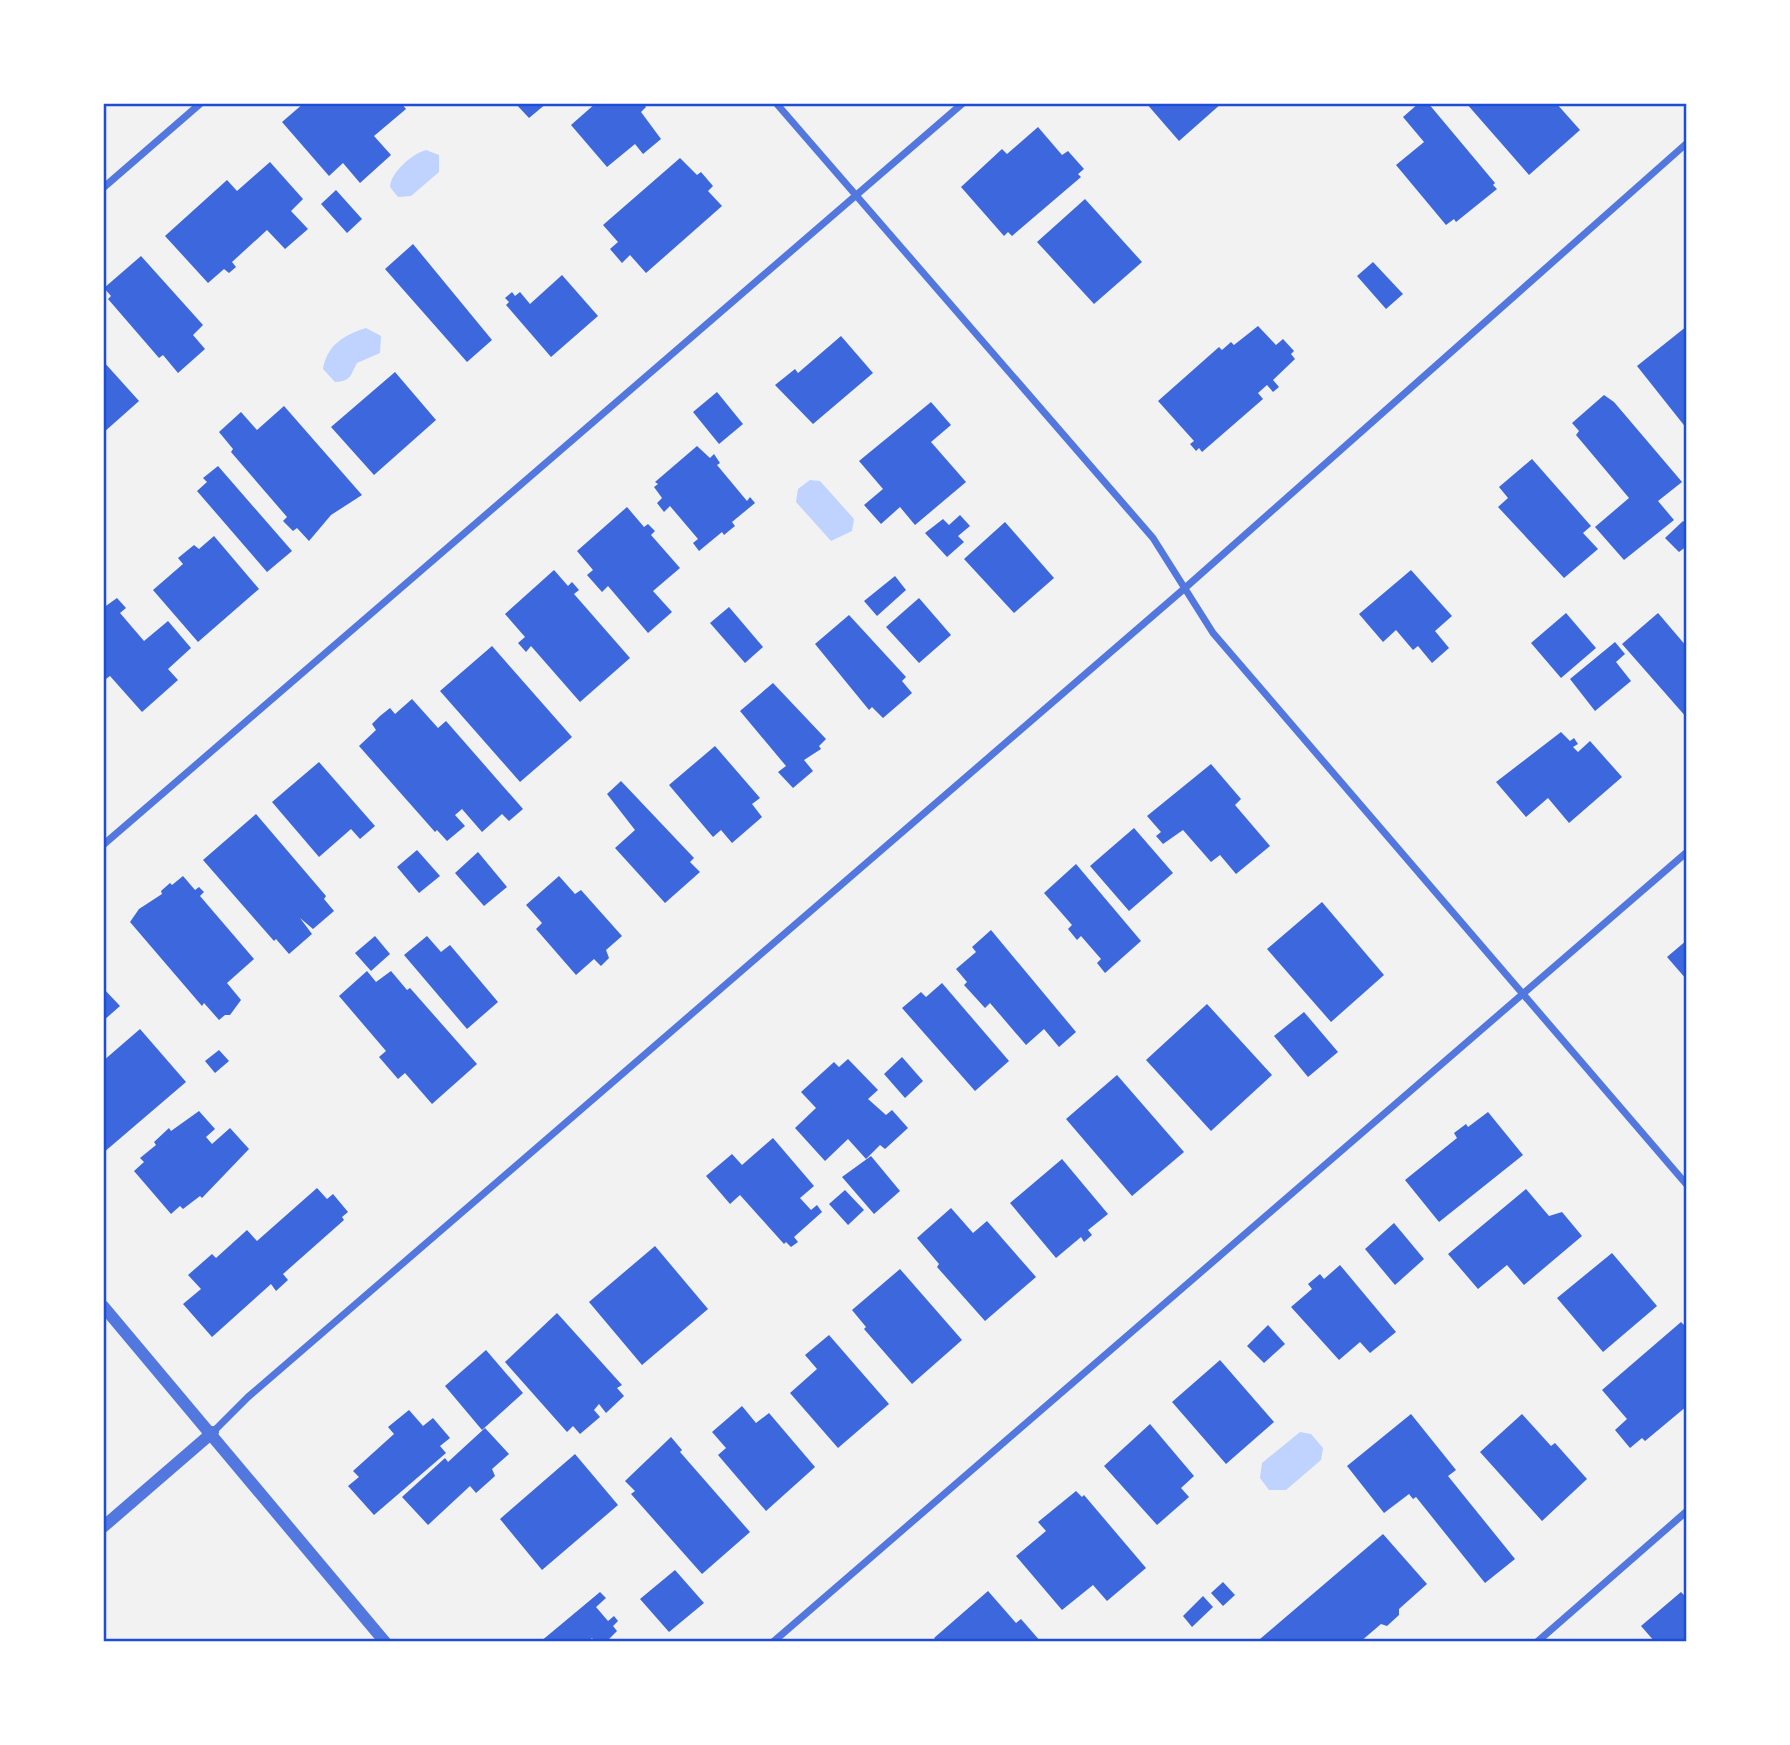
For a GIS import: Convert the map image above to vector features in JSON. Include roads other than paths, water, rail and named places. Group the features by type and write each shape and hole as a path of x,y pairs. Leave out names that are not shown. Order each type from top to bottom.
{"street":[{"path":"103,188 201,103"},
{"path":"776,103 1153,538 1213,633 1687,1185"},
{"path":"103,845 963,103"},
{"path":"103,1527 213,1432 248,1397 1185,588 1687,144"},
{"path":"773,1642 1687,852"},
{"path":"103,1306 213,1432 385,1642"},
{"path":"1536,1642 1687,1511"}],"water":[{"path":"426,150 439,155 439,172 411,196 398,197 390,187 394,175 409,160"},
{"path":"366,328 381,336 380,353 357,363 348,379 335,382 323,369 328,353 344,338"},
{"path":"810,480 820,481 854,519 852,531 831,541 796,502 798,489"},
{"path":"1300,1432 1311,1434 1323,1448 1321,1460 1286,1490 1269,1490 1260,1478 1262,1463"}]}
